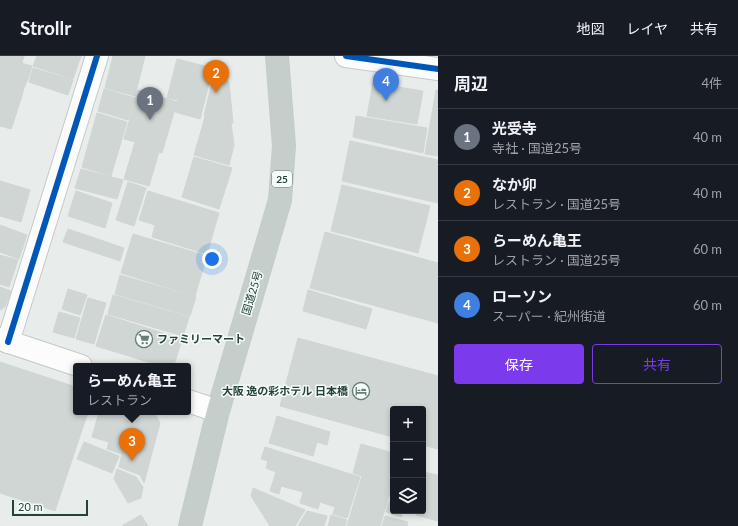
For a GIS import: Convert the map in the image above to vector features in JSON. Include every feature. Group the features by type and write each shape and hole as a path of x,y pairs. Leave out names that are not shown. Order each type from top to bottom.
{"highway":[{"name":"国道25号","path":"190,526 218,411 280,200 284,146 277,56"}],"street":[{"path":"73,363 4,341 97,56"},
{"path":"353,57 438,69"},
{"path":"191,402 218,411"}],"building":[{"path":"0,56 24,56 22,63"},
{"path":"37,56 81,56 73,79 33,66"},
{"path":"113,56 145,56 135,96 105,88"},
{"path":"0,57 32,66 28,79 0,71"},
{"path":"177,59 213,68 200,119 175,112 178,100 167,98"},
{"path":"33,68 73,80 68,95 29,82"},
{"path":"215,69 218,69 229,83 233,123 204,116"},
{"path":"0,71 28,79 24,88 0,81"},
{"path":"0,81 24,88 21,99 0,93"},
{"path":"373,83 423,91 417,124 367,116"},
{"path":"104,89 135,98 128,120 98,111"},
{"path":"138,90 177,102 162,153 159,152 149,186 124,179 135,142 124,139"},
{"path":"436,90 438,90 438,156 425,154"},
{"path":"0,93 21,99 17,111 0,107"},
{"path":"0,107 17,111 14,121 0,117"},
{"path":"97,113 127,122 111,176 82,167"},
{"path":"356,116 427,128 423,153 353,137"},
{"path":"0,117 14,121 11,129 0,126"},
{"path":"205,117 231,123 234,145 229,165 194,155"},
{"path":"350,141 438,160 438,203 342,181"},
{"path":"194,157 232,168 219,209 182,197"},
{"path":"81,169 123,180 117,199 75,188"},
{"path":"0,181 30,190 21,222 0,216"},
{"path":"128,182 146,188 134,226 116,220"},
{"path":"342,185 430,206 418,253 331,231"},
{"path":"76,191 112,203 105,228 68,216"},
{"path":"148,191 219,213 207,254 152,237 155,225 139,220"},
{"path":"0,225 27,235 19,259 0,252"},
{"path":"68,229 124,248 120,261 63,242"},
{"path":"325,232 438,263 438,323 310,288"},
{"path":"133,234 207,256 195,296 121,273"},
{"path":"0,255 18,260 9,287 0,284"},
{"path":"120,275 196,297 190,316 115,294"},
{"path":"0,287 11,291 5,307 0,310"},
{"path":"68,289 87,295 80,315 62,309"},
{"path":"308,290 372,309 366,329 303,311"},
{"path":"113,295 189,317 183,336 108,314"},
{"path":"88,298 106,303 94,344 76,339"},
{"path":"59,312 80,318 74,338 53,332"},
{"path":"106,315 182,339 175,362 173,363 151,363 96,346"},
{"name":"大阪 逸の彩ホテル 日本橋","path":"298,338 438,376 438,449 426,446 426,406 390,406 390,436 280,406"},
{"path":"0,362 73,386 73,415 87,415 55,511 0,493"},
{"path":"98,415 156,415 160,423 144,483 140,475 119,467 122,454 107,449 109,442 92,437"},
{"path":"277,416 330,432 327,445 317,442 313,456 269,443"},
{"path":"84,442 119,456 112,473 77,459"},
{"path":"361,444 390,452 390,492 380,526 347,526 362,476 353,473"},
{"path":"265,447 360,477 347,518 333,514 335,507 320,502 318,509 300,503 303,492 281,486 279,494 270,491 276,472 266,468 268,461 261,459"},
{"path":"117,469 136,477 143,487 141,498 128,503 114,479"},
{"path":"426,473 438,475 438,521 416,515 426,514"},
{"path":"253,488 305,510 295,526 270,526 251,496"},
{"path":"389,502 390,513 386,512"},
{"path":"307,511 327,516 324,526 298,526"},
{"path":"392,514 402,514 401,517"},
{"path":"141,515 148,526 123,526 123,525"},
{"path":"331,515 347,520 345,526 328,526"},
{"path":"385,516 408,522 407,526 382,526"}],"cycle path":[{"path":"8,342 97,56"},
{"path":"346,56 438,69"}],"place":[{"name":"なか卯","path":"216,93"},
{"name":"ローソン","path":"386,101"},
{"name":"光受寺","path":"150,120"},
{"name":"ファミリーマート","path":"144,339"},
{"name":"大阪 逸の彩ホテル 日本橋","path":"361,391"},
{"name":"らーめん亀王","path":"132,461"}]}
